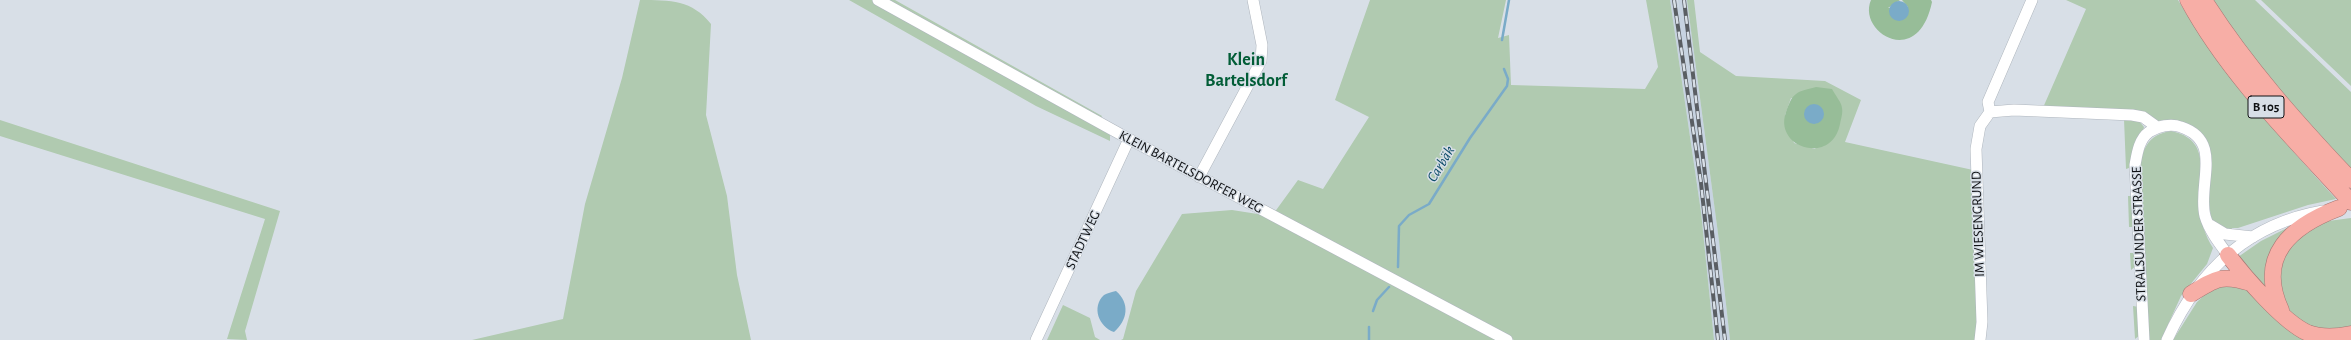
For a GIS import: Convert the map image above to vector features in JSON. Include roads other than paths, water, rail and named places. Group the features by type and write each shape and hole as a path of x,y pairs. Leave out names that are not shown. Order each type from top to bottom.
{"highway":[{"name":"B 105","path":"2188,0 2206,31 2245,82 2347,206"},
{"name":"B 105","path":"2204,0 2228,38 2279,102 2351,180"},
{"path":"2283,314 2273,285 2274,267 2277,256 2288,238 2316,214 2347,206"},
{"path":"2228,255 2252,283 2299,328 2316,335 2351,334"},
{"path":"2191,294 2216,278 2236,278 2252,283"}],"street":[{"name":"KLEIN BARTELSDORFER WEG","path":"878,0 1199,177 1507,340"},
{"path":"1199,177 1261,61 1262,45 1253,0"},
{"name":"IM WIESENGRUND","path":"1980,340 1982,322 1976,148 1980,126 1990,112 1988,102 2032,0"},
{"path":"1990,112 2014,110 2132,115 2143,118 2157,127 2171,125 2187,129 2194,133 2205,149 2207,168 2204,204 2208,224 2228,255"},
{"name":"STRALSUNDER STRASSE","path":"2144,340 2135,165 2143,139 2157,127"},
{"name":"STADTWEG","path":"1036,340 1130,139"},
{"path":"2167,340 2191,294 2228,255 2253,237 2279,224 2316,214"},
{"path":"2208,224 2225,234 2253,237"}],"water":[{"path":"1899,1 1906,4 1909,11 1906,18 1899,21 1892,18 1889,11 1892,4"},
{"path":"1814,104 1821,107 1824,114 1821,121 1814,124 1807,121 1804,114 1807,107"},
{"path":"1116,291 1124,301 1126,312 1119,327 1114,332 1104,326 1098,316 1097,311 1100,300 1104,295"}],"waterway":[{"name":"Carbäk","path":"1502,40 1509,0"},
{"name":"Carbäk","path":"1398,267 1399,226 1409,215 1429,204 1470,138 1507,86 1508,79 1504,69"},
{"name":"Carbäk","path":"1373,311 1377,300 1389,287"},
{"name":"Carbäk","path":"1369,327 1369,340"}],"railway":[{"path":"1674,0 1701,183 1718,340"},
{"path":"1684,0 1725,340"}],"district":[{"name":"Klein Bartelsdorf","path":"1246,70"}]}
